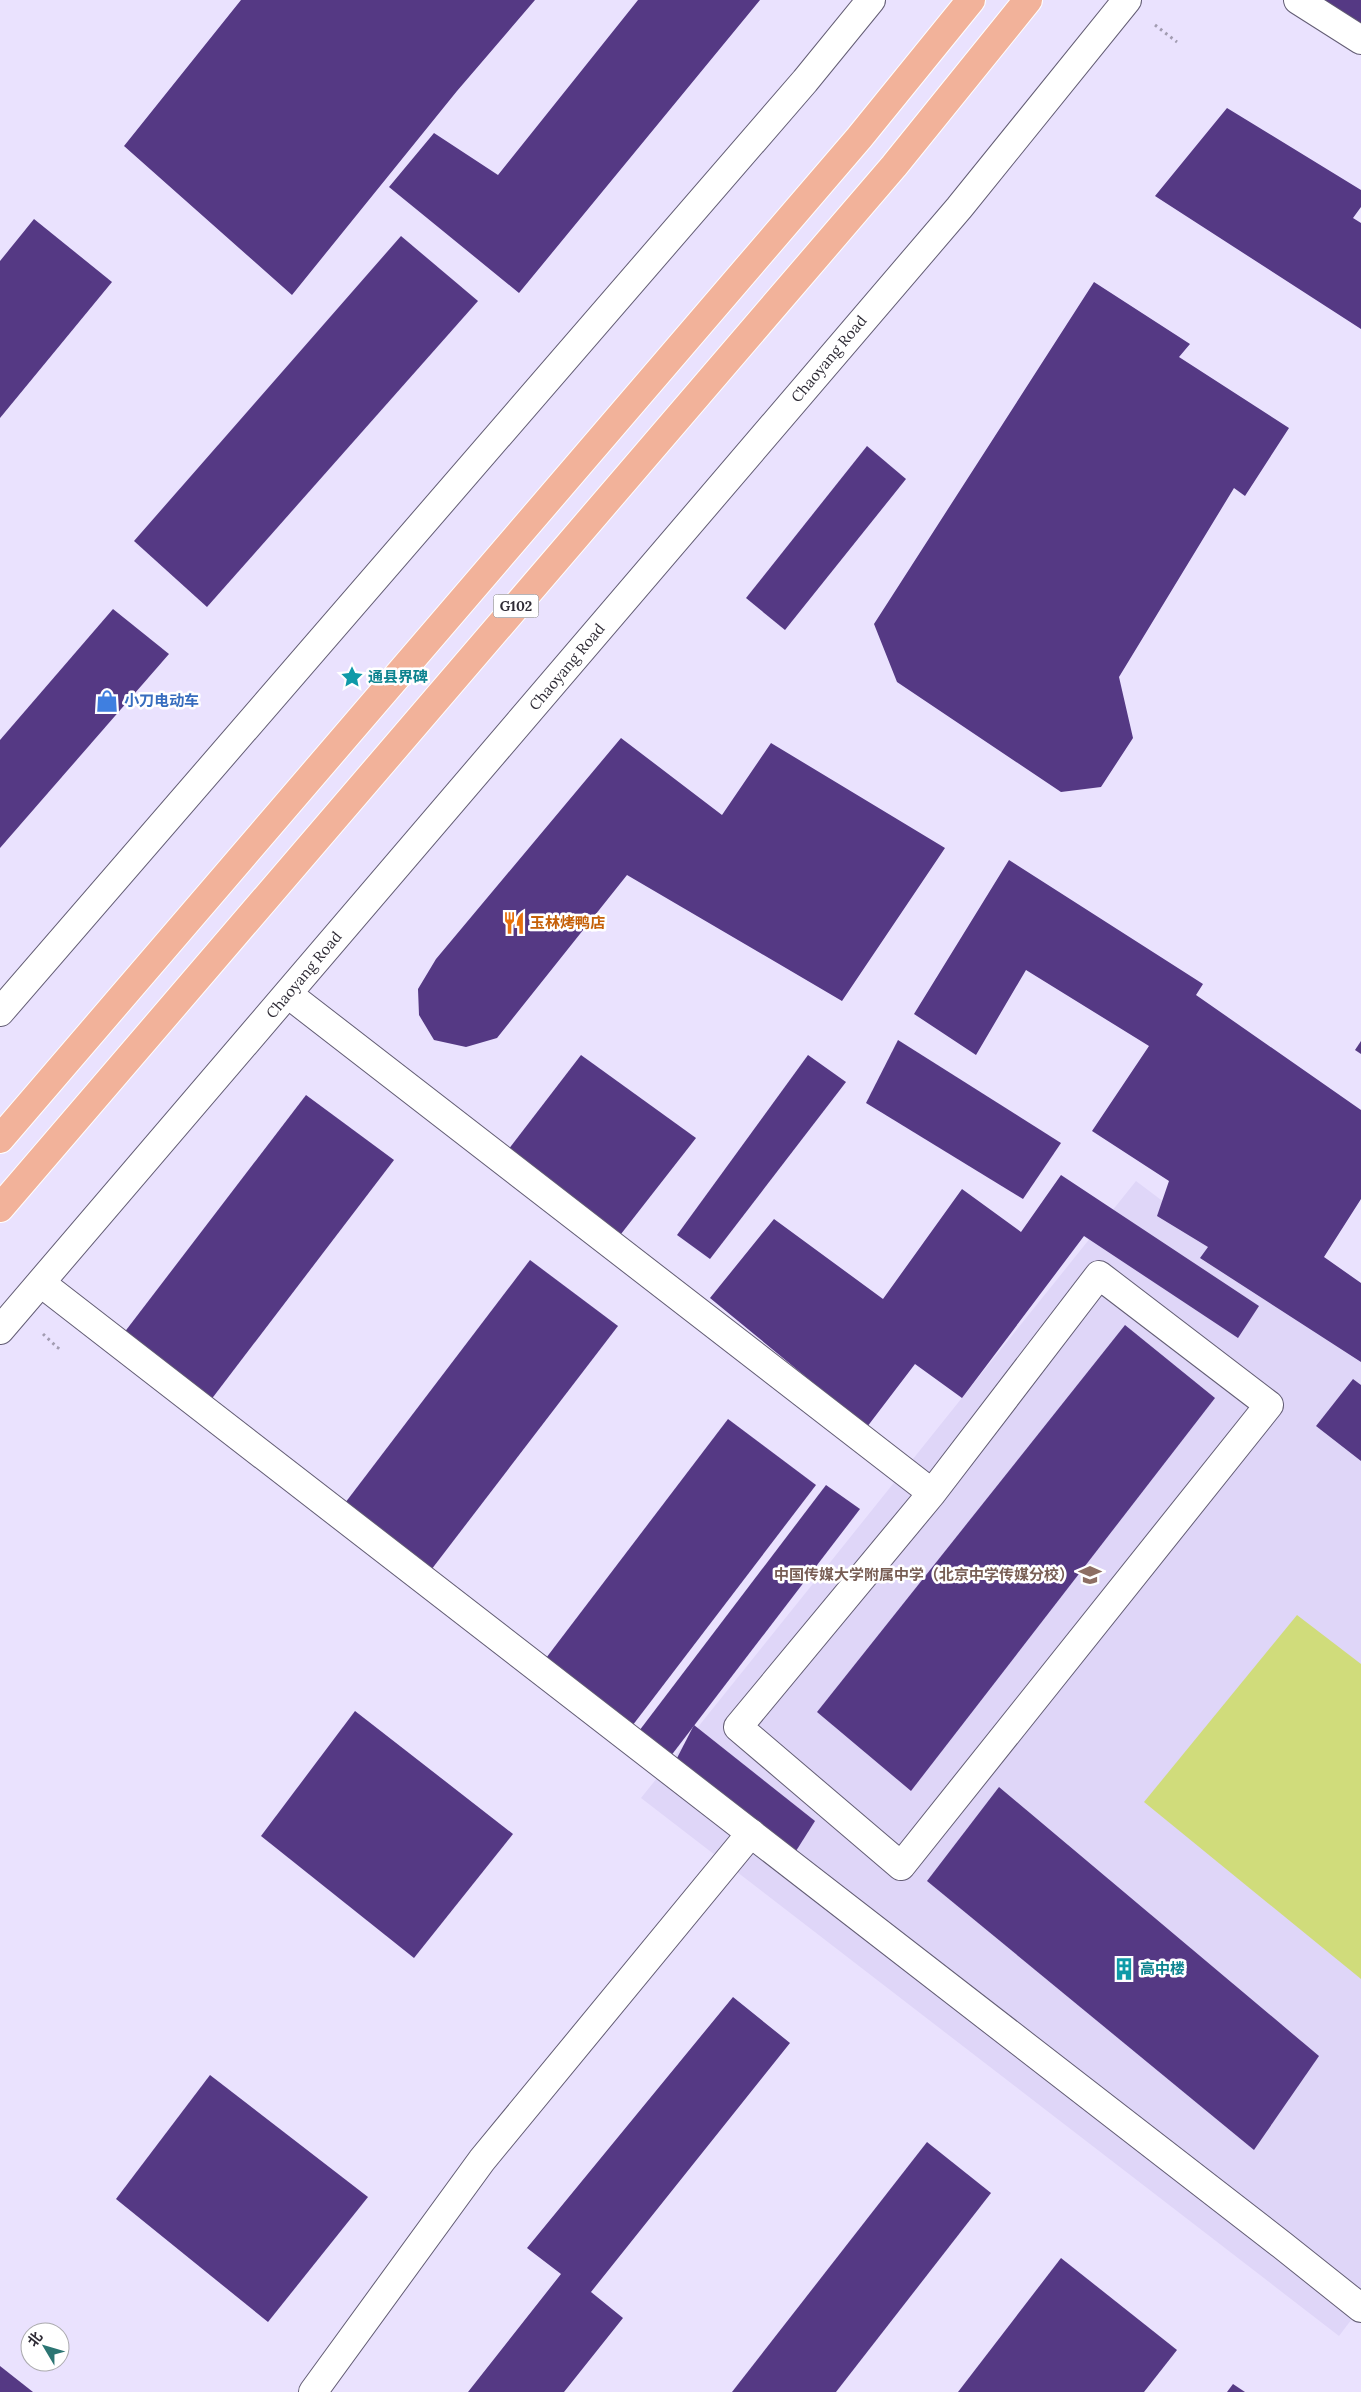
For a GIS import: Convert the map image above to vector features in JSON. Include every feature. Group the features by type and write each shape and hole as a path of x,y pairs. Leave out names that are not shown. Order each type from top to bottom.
{"highway":[{"name":"G102","path":"0,1139 859,138 971,0"},
{"name":"G102","path":"0,1208 894,166 1028,0"}],"street":[{"path":"0,1012 805,81 871,0"},
{"name":"Chaoyang Road","path":"0,1330 952,215 1127,0"},
{"path":"1298,0 1361,40"},
{"path":"288,994 932,1493"},
{"path":"1099,1275 1269,1404 901,1866 738,1727 932,1493 1099,1275"},
{"path":"41,1283 1361,2308"},
{"path":"313,2392 482,2160 751,1833"}],"shaded area":[{"name":"中国传媒大学附属中学（北京中学传媒分校）","path":"1136,1181 1361,1351 1361,2307 1339,2336 641,1798"}],"green space":[{"path":"1297,1615 1361,1664 1361,1979 1144,1802"}],"building":[{"path":"241,0 535,0 457,91 292,295 124,146"},
{"path":"638,0 760,0 519,293 389,187 434,133 498,175"},
{"path":"1323,0 1361,0 1361,24"},
{"path":"1227,108 1361,190 1361,207 1353,218 1361,223 1361,329 1155,196"},
{"path":"34,219 112,282 0,418 0,261"},
{"path":"401,236 478,301 207,607 134,541"},
{"path":"1094,282 1190,344 1179,357 1289,428 1245,496 1234,488 1119,677 1133,738 1101,787 1061,792 897,682 874,624"},
{"path":"867,446 906,479 785,630 746,598"},
{"path":"113,609 169,654 0,848 0,740"},
{"path":"621,738 722,815 771,743 945,848 842,1001 627,875 497,1038 466,1047 434,1040 419,1015 418,989 436,959"},
{"path":"1009,860 1203,984 1196,995 1361,1110 1361,1199 1324,1257 1361,1283 1361,1362 1200,1258 1208,1247 1157,1216 1169,1181 1092,1131 1149,1046 1026,970 976,1055 914,1014"},
{"path":"898,1040 1061,1143 1023,1199 866,1103"},
{"path":"1361,1041 1361,1054 1355,1050"},
{"path":"581,1055 696,1138 621,1234 508,1150"},
{"path":"808,1055 846,1082 710,1259 677,1235"},
{"path":"306,1095 394,1160 204,1409 117,1342"},
{"path":"1061,1175 1259,1306 1238,1338 1084,1236 962,1398 915,1364 867,1427 710,1298 774,1219 883,1299 962,1189 1021,1232"},
{"path":"530,1260 618,1326 428,1574 342,1507"},
{"path":"1125,1325 1215,1398 911,1791 817,1712"},
{"path":"1353,1379 1361,1385 1361,1461 1316,1426"},
{"path":"728,1419 816,1485 626,1734 540,1666"},
{"path":"826,1485 860,1509 667,1761 636,1735"},
{"path":"355,1711 513,1834 414,1958 261,1836"},
{"path":"694,1725 815,1821 796,1851 676,1760"},
{"name":"高中楼","path":"999,1787 1319,2056 1254,2150 927,1881"},
{"path":"733,1997 790,2043 591,2292 623,2318 564,2392 468,2392 561,2274 527,2248"},
{"path":"210,2075 368,2197 268,2322 116,2199"},
{"path":"927,2142 991,2193 836,2392 732,2392"},
{"path":"1061,2258 1177,2350 1144,2392 958,2392"},
{"path":"0,2366 33,2392 0,2392"},
{"path":"1233,2384 1245,2392 1227,2392"}],"place":[{"name":"通县界碑","path":"352,677"},
{"name":"小刀电动车","path":"107,701"},
{"name":"玉林烤鸭店","path":"514,923"},
{"name":"中国传媒大学附属中学（北京中学传媒分校）","path":"1090,1575"},
{"name":"高中楼","path":"1124,1969"}]}
